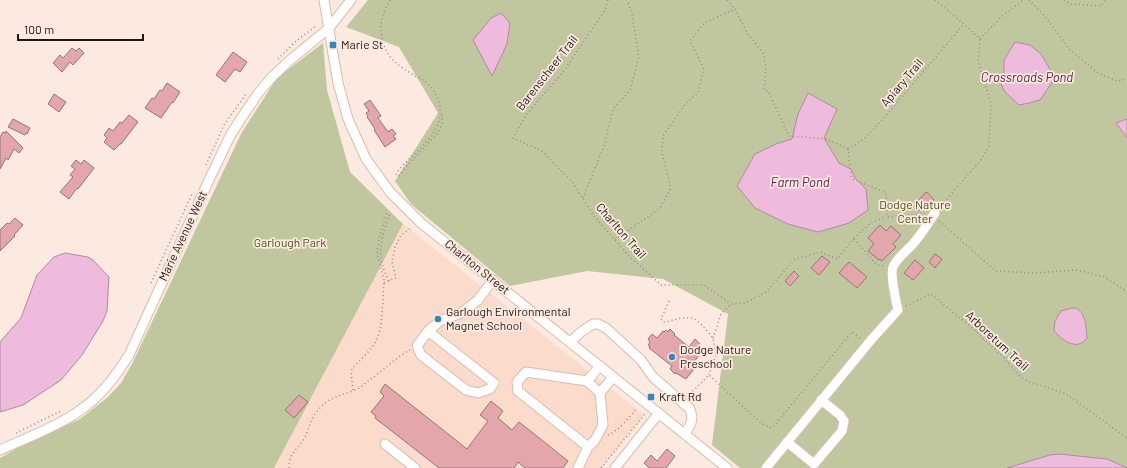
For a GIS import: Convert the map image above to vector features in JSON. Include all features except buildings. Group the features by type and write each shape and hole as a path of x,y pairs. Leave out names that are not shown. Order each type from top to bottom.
{"street":[{"name":"Charlton Street","path":"324,0 338,83 348,119 366,159 390,192 421,223 727,468"},
{"name":"Marie Avenue West","path":"0,450 76,413 93,400 112,380 129,355 208,182 230,136 240,120 259,92 272,77 289,60 329,28 352,0"},
{"path":"766,468 867,344 898,310 892,268 900,256 921,234 934,214"},
{"path":"428,331 494,384 490,389 478,393 466,390 421,356 417,346 428,331 440,320 461,313 478,300 493,280"},
{"path":"570,342 580,332 590,326 598,324 606,328 642,360 653,377 690,409 692,418 685,434"},
{"path":"586,381 600,366"},
{"path":"578,468 588,447 595,440 603,425 600,393 586,381 526,372 517,382 518,391 588,447"},
{"path":"600,393 613,377"},
{"path":"787,442 814,464 842,431 844,421 840,415 822,400"},
{"path":"615,468 659,413"},
{"path":"385,444 415,468"}],"path":[{"path":"390,0 381,21 380,31 386,52 402,68 429,84 435,92 440,104 439,121 436,130 402,166 396,175"},
{"name":"Barenscheer Trail","path":"513,138 526,115 563,72 605,10 608,0"},
{"path":"582,198 604,146 613,109 630,90 639,58 632,14 627,0"},
{"path":"727,0 735,9 746,31 762,53 766,67 764,90 768,91 789,136 827,139 848,149 851,176 853,179 867,184 886,194 887,217"},
{"path":"935,0 980,39"},
{"path":"682,402 709,375 716,355 713,338 720,314 731,304 745,303 766,292 794,259 821,252 837,259 858,234 872,222 887,217 934,214 980,161 989,146 991,104 978,61 980,39 1000,18 1023,0"},
{"path":"1029,0 1044,16 1070,50 1098,73 1117,81 1127,79"},
{"path":"1064,0 1071,4 1101,6 1106,0"},
{"path":"615,240 660,208 671,188 662,153 663,136 686,103 698,93 704,69 690,41 704,24 735,9"},
{"name":"Apiary Trail","path":"848,149 864,139 883,119 964,24"},
{"path":"277,60 295,42 318,25"},
{"path":"205,167 224,125 250,90"},
{"path":"399,176 440,130 443,117 440,111"},
{"name":"Charlton Trail","path":"513,138 542,151 572,183 594,216 629,256 661,285 704,285 731,304"},
{"path":"149,288 193,192"},
{"path":"353,390 352,369 369,352 379,334 384,302 384,283 377,254 378,242 387,210"},
{"path":"389,281 382,265 380,248 390,212"},
{"path":"934,214 996,271 1033,273 1077,270 1105,277 1127,292"},
{"path":"384,283 396,278 392,258 398,239 412,227"},
{"path":"854,239 877,265"},
{"name":"Arboretum Trail","path":"898,310 931,294 970,326 1003,357 1020,376 1028,382 1066,394 1127,438"},
{"path":"669,301 661,319 663,322 681,318 693,318 700,323 713,338"},
{"path":"709,375 762,424 772,428 852,332 867,344"},
{"path":"289,468 288,460 306,436 311,420 322,405 332,398 355,390 407,351 417,346"},
{"path":"595,440 611,434 624,424 637,408"},
{"path":"16,433 66,409"},
{"path":"601,468 645,414"}],"shaded area":[{"name":"Garlough Environmental Magnet School","path":"403,224 644,415 602,468 274,468"}],"green space":[{"name":"Dodge Nature Center","path":"368,0 1127,0 1127,468 740,468 712,445 728,314 663,279 587,271 510,286 411,204 395,181 438,113 399,47 346,27"},
{"name":"Garlough Park","path":"323,43 327,90 350,172 403,224 274,468 0,468 0,458 23,445 80,419 108,397 121,383 133,362 242,132 277,78"}],"water":[{"path":"501,13 510,23 507,44 492,76 473,40 491,18"},
{"name":"Crossroads Pond","path":"1015,42 1030,45 1041,54 1055,78 1040,100 1019,105 1005,92 1000,82 1004,73 1004,60"},
{"name":"Farm Pond","path":"808,93 837,109 824,138 839,163 851,169 855,178 866,189 868,210 849,223 818,232 788,224 755,208 737,186 755,154 776,144 792,139 798,114"},
{"path":"1127,119 1127,138 1116,123"},
{"path":"65,253 88,257 93,260 109,277 107,311 103,321 82,355 61,380 23,405 0,412 0,342 21,318 37,275 54,257"},
{"path":"1072,308 1080,311 1086,324 1087,338 1078,344 1065,341 1054,331 1055,321 1061,311"},
{"path":"1059,454 1107,459 1127,468 1007,468 1050,455"}],"place":[{"name":"Marie St","path":"333,45"},
{"name":"Garlough Environmental Magnet School","path":"438,319"},
{"name":"Dodge Nature Preschool","path":"672,357"},
{"name":"Kraft Rd","path":"651,397"}]}
